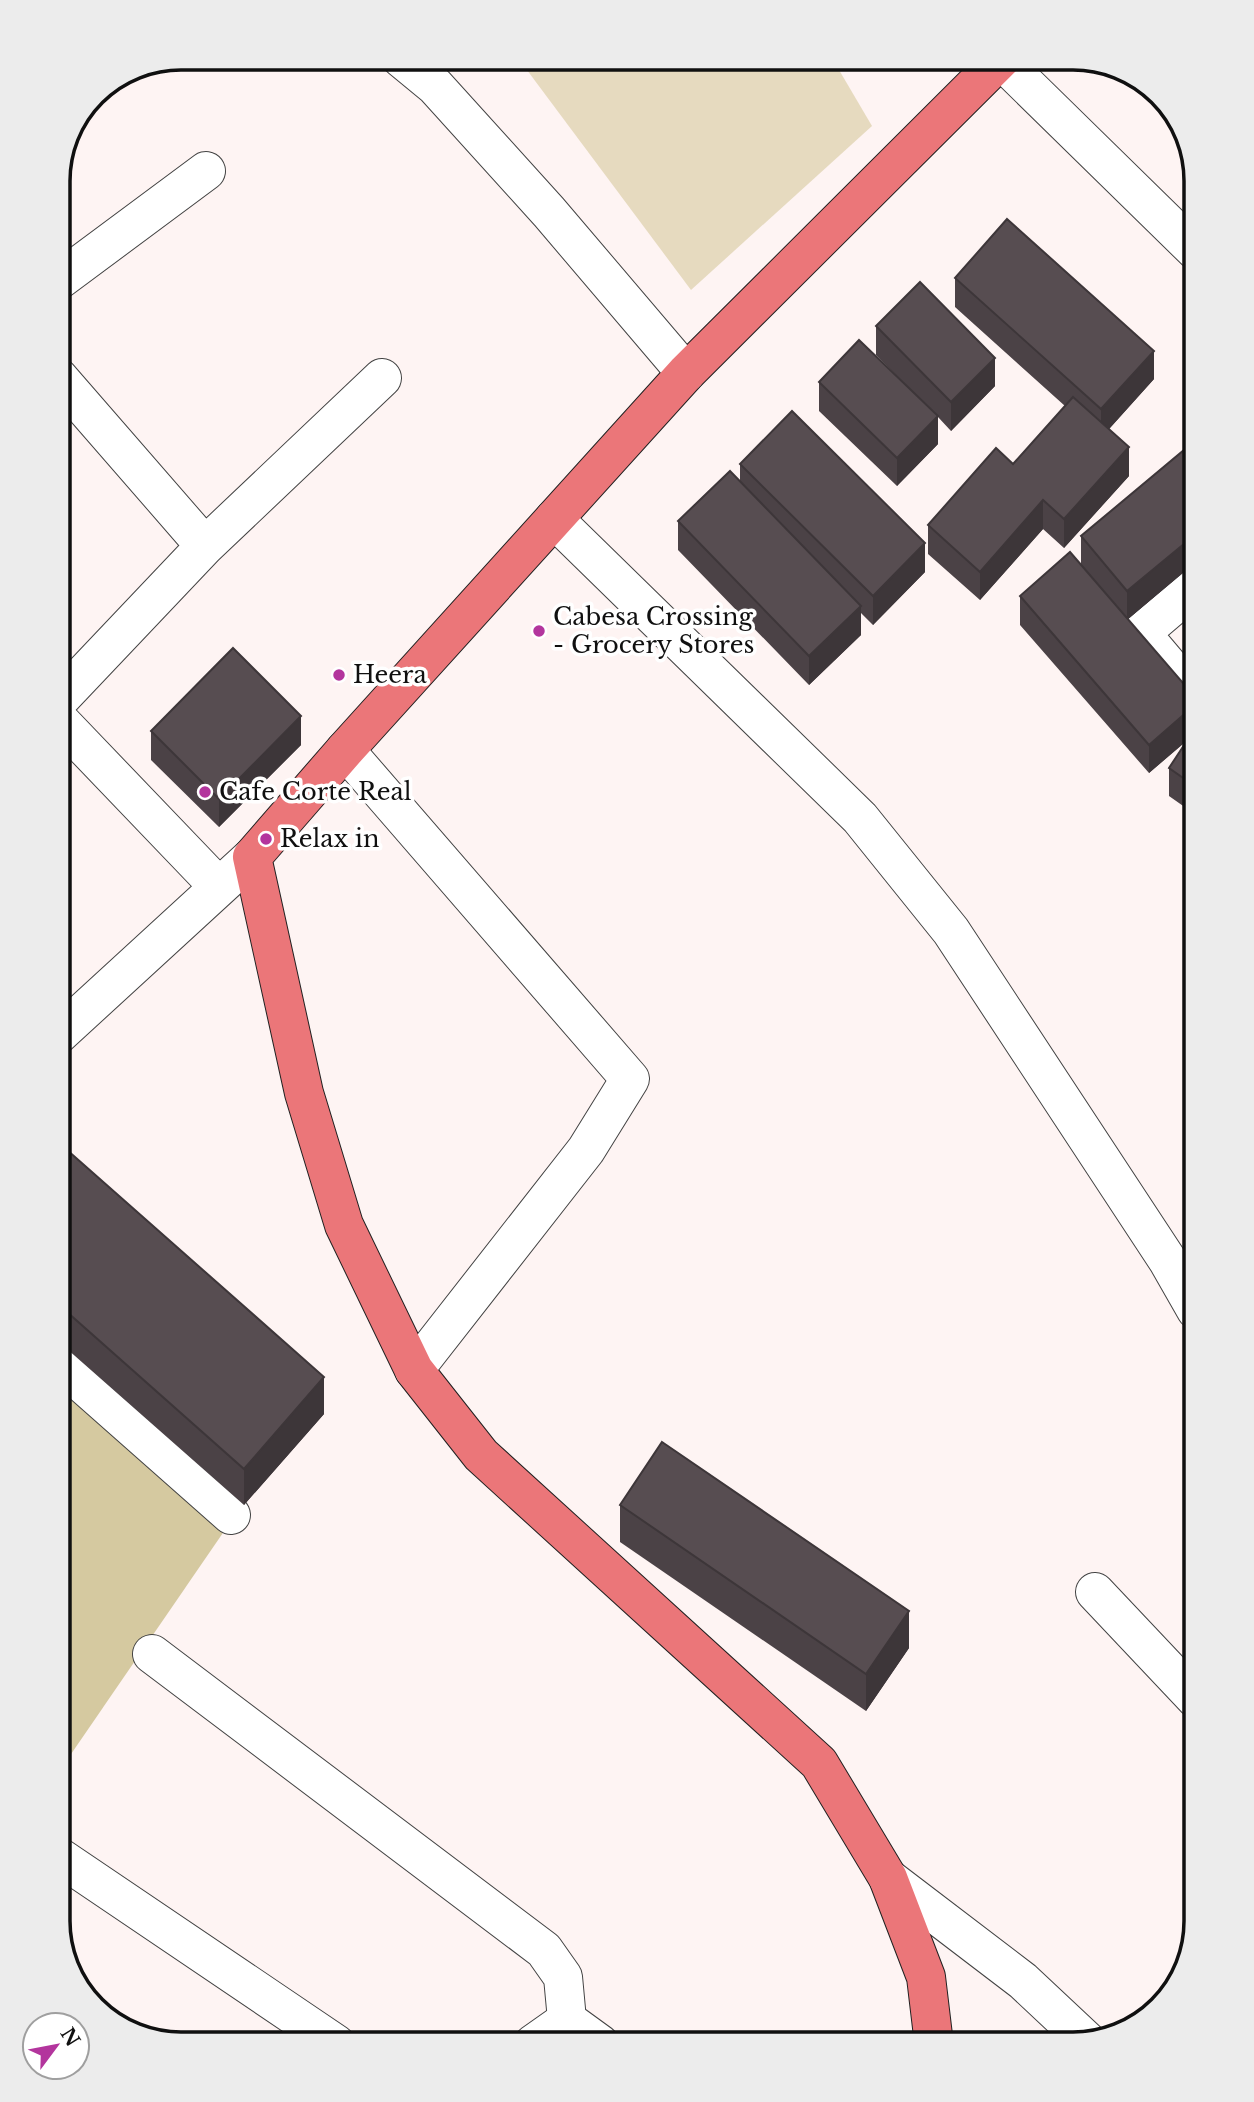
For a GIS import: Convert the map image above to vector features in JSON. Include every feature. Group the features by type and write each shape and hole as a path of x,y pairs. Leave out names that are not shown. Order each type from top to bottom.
{"main road":[{"path":"933,2032 926,1978 888,1878 819,1763 481,1455 414,1370 344,1225 304,1093 253,857 345,750 686,373 989,70"}],"street":[{"path":"416,70 435,86 532,193 686,373"},
{"path":"1011,70 1184,239"},
{"path":"70,272 206,171"},
{"path":"70,688 205,546 382,378"},
{"path":"70,391 205,546"},
{"path":"554,519 860,818 951,931 1161,1249 1184,1289"},
{"path":"1184,596 1142,633 1184,684"},
{"path":"70,732 219,887"},
{"path":"345,750 630,1079 586,1150 414,1370"},
{"path":"70,1024 253,857"},
{"path":"70,1373 231,1515"},
{"path":"1095,1592 1184,1672"},
{"path":"152,1654 544,1950 563,1977 567,2020 584,2032"},
{"path":"70,1864 318,2032"},
{"path":"888,1878 1023,1981 1077,2032"},
{"path":"550,2032 567,2020"}],"shaded area":[{"path":"527,70 839,70 872,126 691,290"},
{"path":"70,1386 227,1527 70,1756"}],"building":[{"path":"1007,219 1154,351 1101,409 955,278"},
{"path":"920,282 995,358 951,402 876,326"},
{"path":"859,340 938,416 897,458 819,382"},
{"path":"1073,397 1129,447 1064,519 1043,500 980,572 928,525 996,448 1013,464"},
{"path":"792,411 925,543 873,596 740,464"},
{"path":"1184,450 1184,544 1127,591 1081,536"},
{"path":"730,471 861,606 809,656 678,521"},
{"path":"1070,552 1184,684 1184,714 1149,745 1020,596"},
{"path":"233,648 301,716 219,799 151,731"},
{"path":"1184,745 1184,779 1169,768"},
{"path":"70,1153 324,1377 244,1469 70,1315"},
{"path":"662,1442 909,1611 866,1674 620,1505"}],"place":[{"name":"Cabesa Crossing - Grocery Stores","path":"539,631"},
{"name":"Heera","path":"339,675"},
{"name":"Cafe Corte Real","path":"205,792"},
{"name":"Relax in","path":"266,839"}]}
